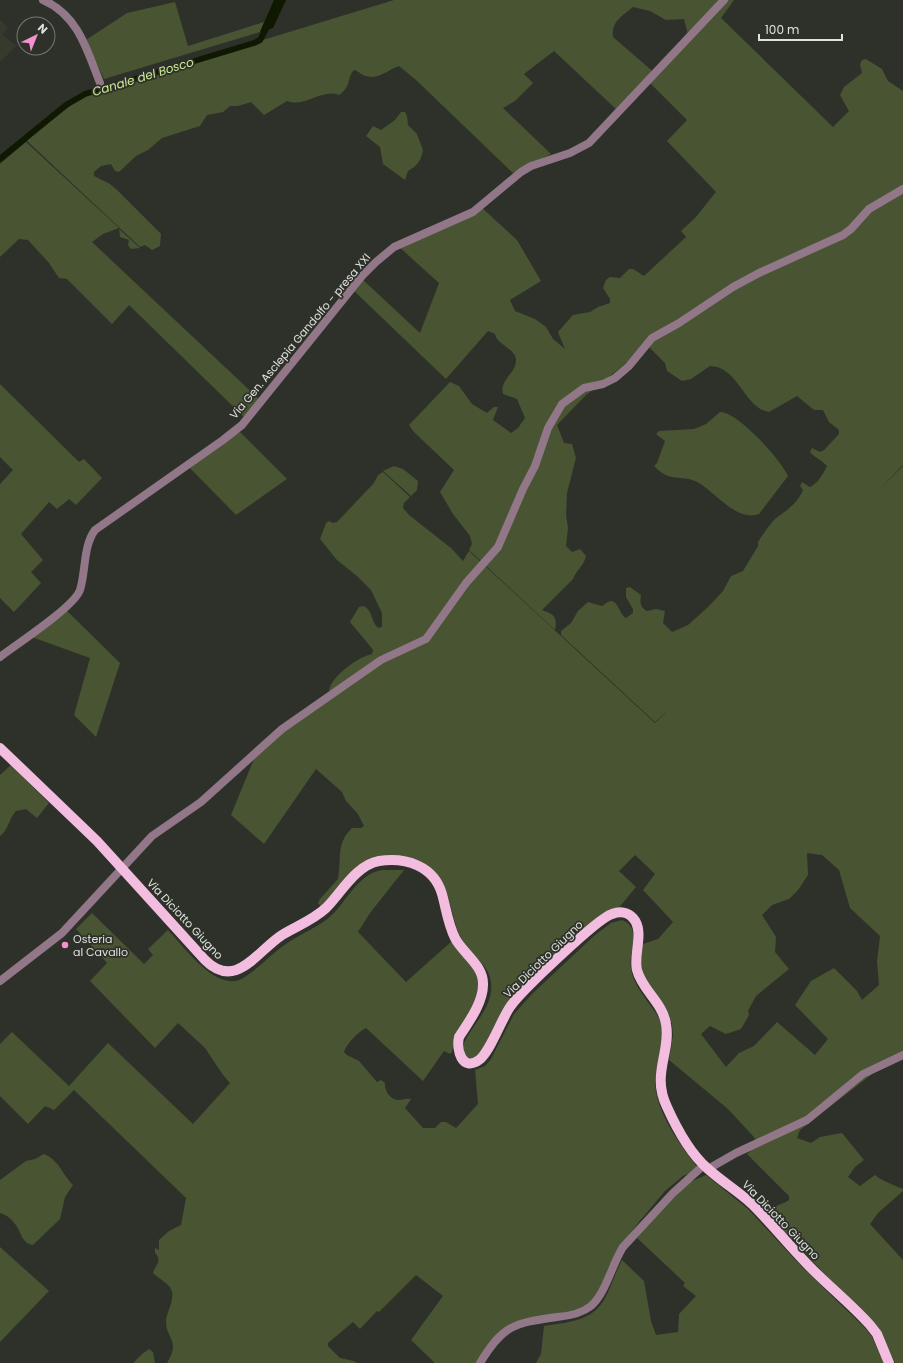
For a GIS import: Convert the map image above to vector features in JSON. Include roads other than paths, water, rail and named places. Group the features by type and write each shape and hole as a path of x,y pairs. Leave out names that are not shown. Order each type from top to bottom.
{"main road":[{"name":"Via Diciotto Giugno","path":"0,748 97,841 210,966 220,971 228,972 248,965 281,936 316,916 355,876 369,864 377,861 394,860 410,862 419,866 436,880 442,893 454,936 463,950 477,964 483,979 482,994 459,1037 458,1045 460,1056 465,1062 475,1062 485,1054 502,1019 523,992 603,919 613,914 627,914 632,917 638,926 635,962 637,971 645,988 661,1010 666,1024 660,1079 663,1100 688,1143 706,1167 751,1204 812,1269 861,1315 877,1334 889,1363"}],"street":[{"path":"43,0 58,7 71,22 86,49 100,83"},
{"name":"Via Gen. Asclepia Gandolfo - presa XXI","path":"0,657 75,598 82,582 90,538 95,530 242,425 362,276 380,258 401,243 473,212 521,172 531,166 570,153 589,143 724,0"},
{"path":"0,981 62,933 152,836 202,802 294,719 380,660 426,639 466,583 498,547 523,489 535,466 545,434 562,404 584,388 603,384 616,378 629,366 652,338 759,273 843,235 851,229 869,209 903,189"},
{"path":"480,1363 493,1342 513,1326 578,1314 597,1300 623,1247 673,1194 706,1167 807,1120 863,1074 903,1055"}],"waterway":[{"name":"Canale del Bosco","path":"0,159 66,105 85,94 254,43 260,40 269,23"}],"place":[{"name":"Osteria al Cavallo","path":"65,945"}]}
